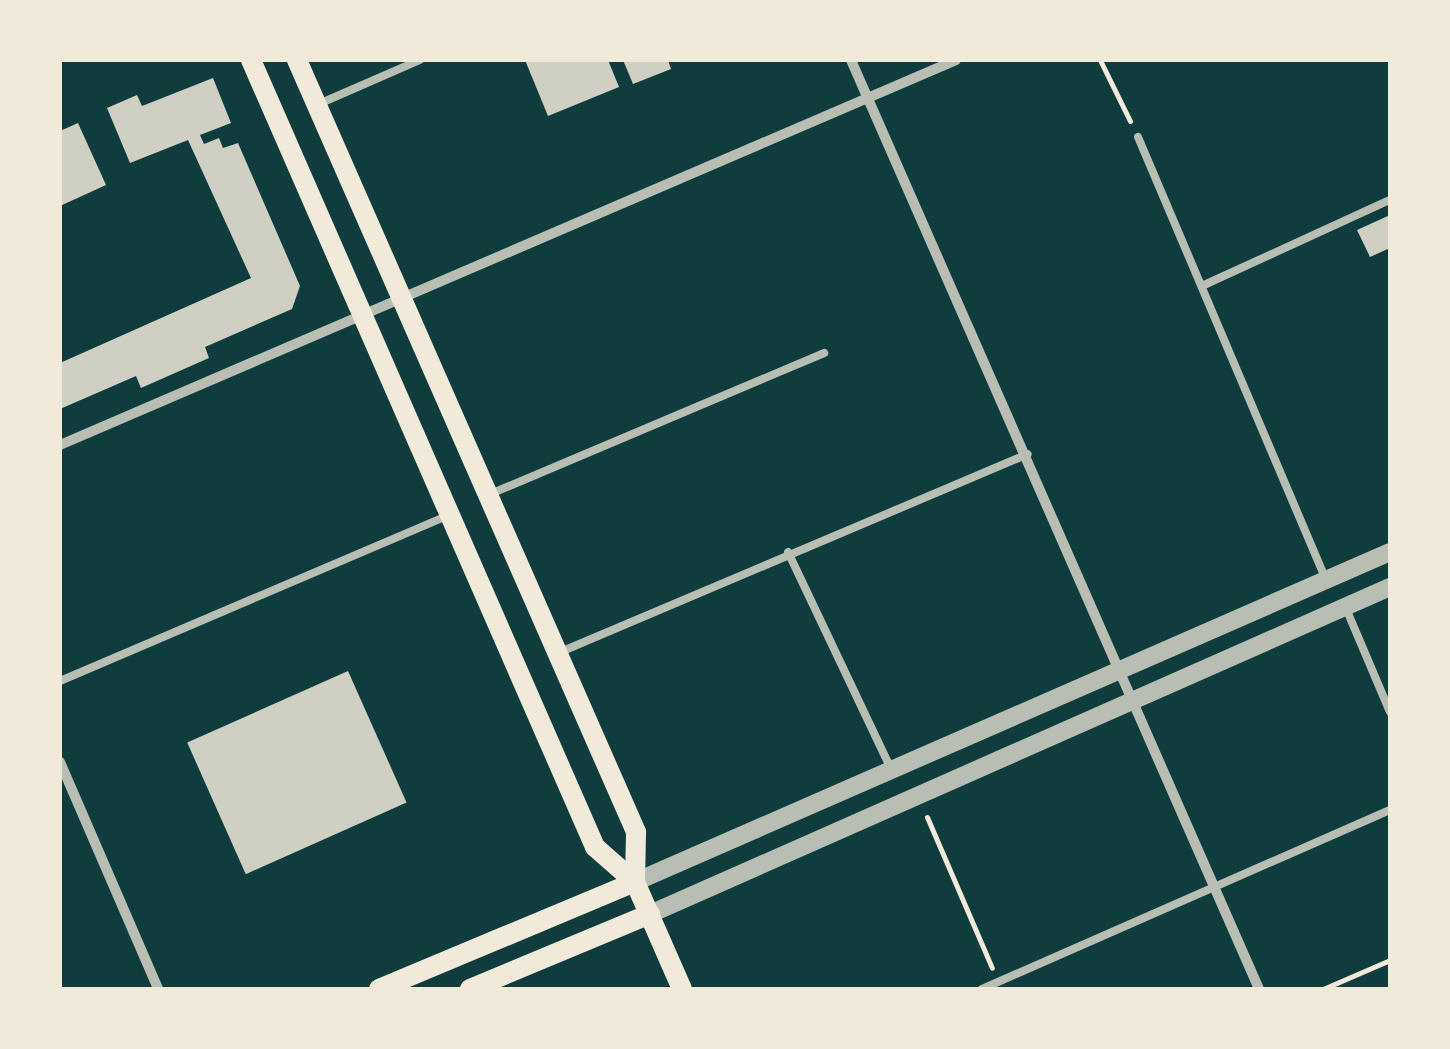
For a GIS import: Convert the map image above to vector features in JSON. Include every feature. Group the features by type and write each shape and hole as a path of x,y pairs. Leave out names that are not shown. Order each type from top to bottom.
{"main road":[{"path":"250,60 595,847 635,882 682,989"},
{"path":"297,60 636,832 635,882"},
{"path":"379,989 635,882"},
{"path":"470,989 650,914"}],"street":[{"path":"851,60 1124,671 1259,989"},
{"path":"60,445 956,60"},
{"path":"635,882 1390,552"},
{"path":"650,914 916,791 1390,587"},
{"path":"60,762 158,989"}],"lane":[{"path":"316,105 420,60"},
{"path":"1138,138 1204,285 1326,580"},
{"path":"1204,285 1390,200"},
{"path":"488,495 824,353"},
{"path":"557,653 788,552 1028,454"},
{"path":"60,681 450,515"},
{"path":"788,552 892,770"},
{"path":"1345,606 1390,712"},
{"path":"982,989 1390,810"}],"path":[{"path":"1100,60 1138,138"},
{"path":"916,791 998,982"},
{"path":"1323,989 1390,960"}],"building":[{"path":"525,60 608,60 619,87 548,116"},
{"path":"623,60 668,60 671,69 633,84"},
{"path":"213,78 231,123 200,135 204,144 219,138 223,148 238,143 300,286 292,309 205,347 209,358 141,388 136,376 60,409 60,363 251,278 188,140 130,163 107,108 137,95 142,106"},
{"path":"78,123 106,185 60,206 60,131"},
{"path":"1390,215 1390,248 1370,257 1357,230"},
{"path":"348,671 407,803 246,874 187,743"}]}
